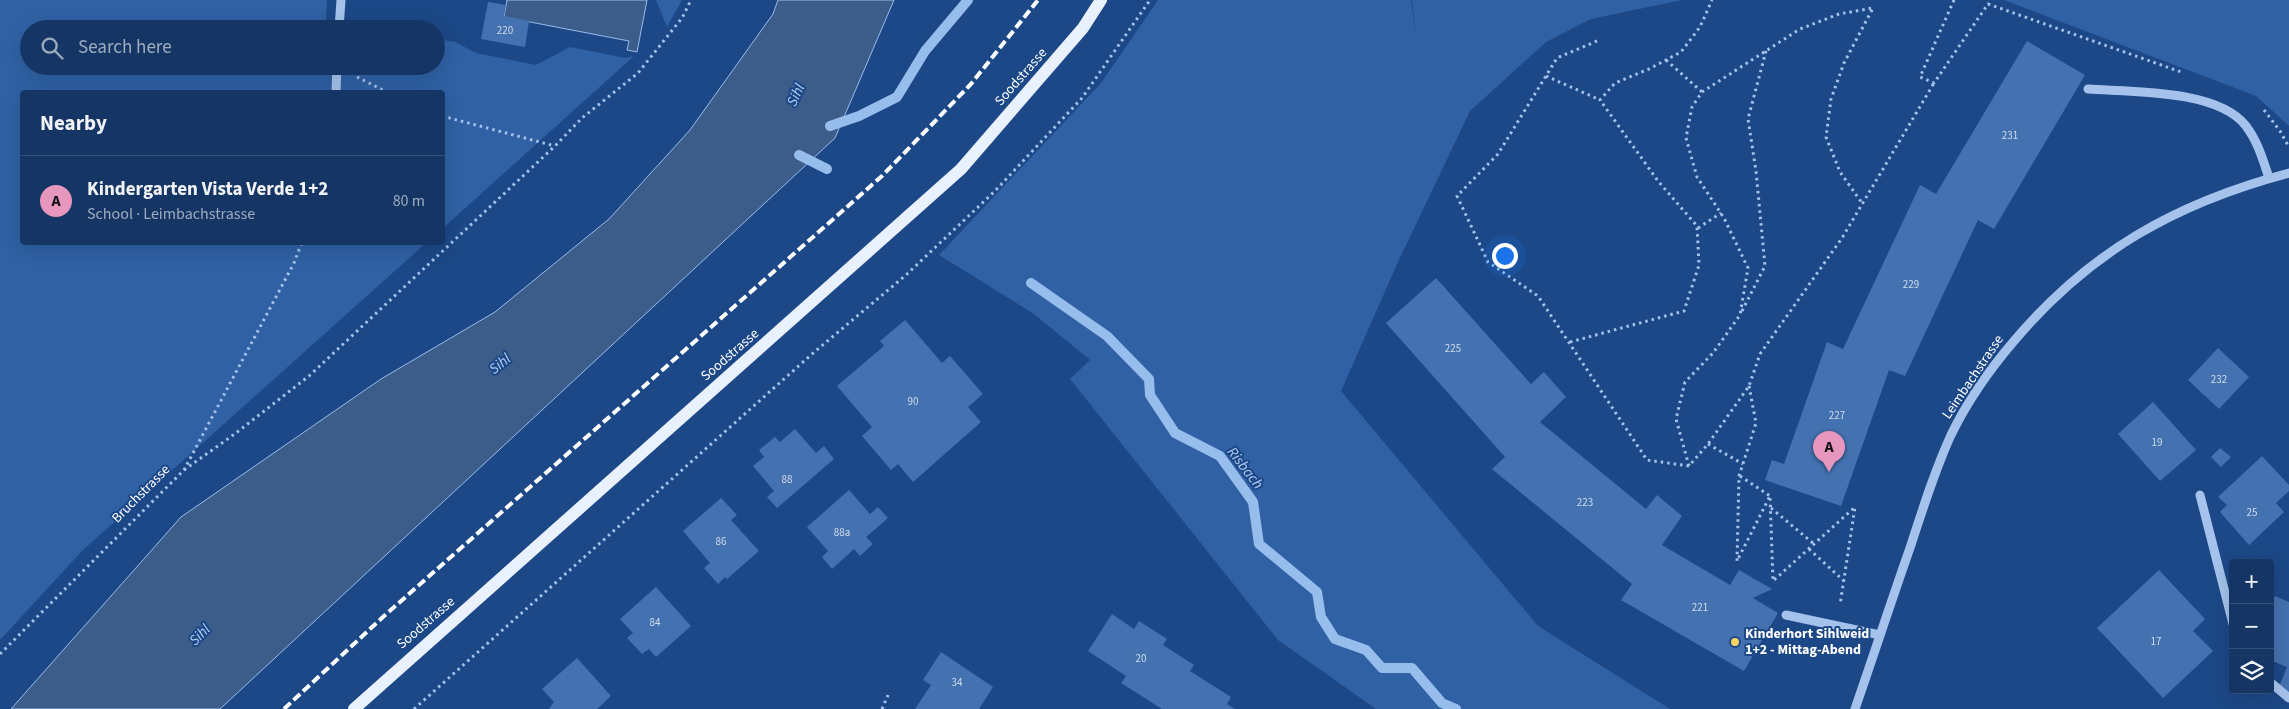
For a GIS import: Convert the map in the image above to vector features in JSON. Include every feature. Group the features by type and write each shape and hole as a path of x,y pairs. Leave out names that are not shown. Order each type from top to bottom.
{"main road":[{"name":"Soodstrasse","path":"354,709 961,170 1083,28 1101,0"}],"street":[{"path":"340,20 341,0"},
{"path":"336,90 337,75"},
{"path":"2088,89 2169,94 2210,103 2226,110 2245,125 2260,150 2269,178"},
{"name":"Leimbachstrasse","path":"1855,709 1930,486 1952,434 1985,379 2030,322 2056,295 2135,235 2208,198 2289,173"},
{"path":"2200,495 2229,608"},
{"path":"1786,615 1880,635"},
{"path":"2274,685 2289,698"}],"path":[{"path":"184,470 236,433 309,376 555,146 582,118 638,73 682,18 691,0"},
{"path":"414,709 753,406 906,275 995,191 1082,98 1150,0"},
{"path":"1600,100 1615,83 1681,52 1700,27 1712,0"},
{"path":"1934,84 1920,76 1954,0"},
{"path":"1689,466 1708,444 1749,386 1760,354 1842,238 1934,84 1988,4 2193,76"},
{"path":"1740,315 1748,268 1721,214 1697,177 1686,138 1692,106 1702,92 1800,29 1839,14 1873,8 1844,63 1831,99 1826,137 1840,172 1862,203"},
{"path":"1597,41 1557,58 1498,154 1457,196 1488,262 1538,296 1647,460 1689,466"},
{"path":"1689,466 1676,418 1685,382 1713,353 1740,315 1765,266 1756,171 1748,119 1766,51"},
{"path":"1666,60 1702,92"},
{"path":"355,75 383,90"},
{"path":"1546,76 1600,100 1658,181 1698,228 1700,265 1684,311 1569,342"},
{"path":"2263,110 2270,116 2289,147"},
{"path":"445,117 555,146"},
{"path":"1698,228 1721,214"},
{"name":"Bruchstrasse","path":"0,654 184,470 294,263 301,245"},
{"path":"1749,386 1756,423 1739,476 1736,561 1770,496"},
{"path":"1708,444 1743,464"},
{"path":"1739,476 1770,496"},
{"path":"1770,496 1773,581 1855,507 1837,626"},
{"path":"1771,507 1814,544"},
{"path":"1808,549 1844,581"},
{"path":"882,709 888,695"}],"shaded area":[{"path":"0,0 327,0 326,20 20,20 20,75 445,75 445,40 455,42 476,53 536,65 570,47 626,58 634,56 445,226 445,90 20,90 20,245 424,245 82,551 0,640"},
{"path":"656,0 682,0 667,27"},
{"path":"1158,0 1411,0 1416,35 1412,0 1682,0 1591,19 1546,42 1470,111 1398,262 1341,391 1538,626 1670,709 1376,709 1278,640 1070,379 1090,360 1034,314 939,255 1101,83"},
{"path":"2004,0 2289,0 2289,126 2256,96"}],"water":[{"path":"507,0 647,0 637,52 627,50 629,41 504,17"},
{"name":"Sihl","path":"778,0 894,0 835,138 220,709 11,709 181,517 381,379 495,312 609,219 690,130 773,14"}],"building":[{"path":"488,2 506,5 504,16 529,21 525,47 481,39"},
{"path":"2027,41 2085,75 1994,229 1978,220 1905,376 1889,370 1841,506 1765,480 1772,460 1784,464 1827,342 1843,349 1920,185 1936,194"},
{"path":"1436,278 1531,384 1544,372 1566,397 1540,422 1646,509 1657,495 1682,516 1662,545 1730,585 1739,570 1772,589 1753,598 1778,613 1744,671 1621,600 1632,584 1492,469 1505,457 1386,323"},
{"path":"905,320 942,363 950,356 983,394 968,407 981,422 913,482 898,464 891,470 862,436 872,427 837,386 884,346 880,341"},
{"path":"2218,348 2249,377 2219,409 2188,380"},
{"path":"2153,402 2196,450 2160,481 2118,434"},
{"path":"795,429 816,453 824,446 834,459 777,508 767,497 774,491 753,466 764,457 759,450 775,437 780,442"},
{"path":"2220,448 2231,457 2221,467 2211,457"},
{"path":"2262,456 2289,485 2289,491 2276,503 2284,512 2249,545 2220,512 2227,505 2218,497"},
{"path":"849,490 870,514 878,507 888,518 866,537 873,544 860,556 854,549 832,569 822,557 828,551 807,527"},
{"path":"721,498 737,515 731,520 759,551 727,579 725,577 718,584 704,568 710,563 683,531"},
{"path":"2159,570 2205,619 2193,631 2213,651 2163,698 2097,628"},
{"path":"656,587 691,626 656,657 649,649 642,654 627,638 633,633 620,619"},
{"path":"2275,596 2289,602 2289,692 2279,687 2287,667 2274,662"},
{"path":"1112,614 1134,629 1139,621 1167,639 1163,645 1194,665 1190,671 1231,697 1227,704 1235,709 1162,709 1121,683 1126,676 1088,651"},
{"path":"941,652 993,687 979,709 915,709 931,685 923,680"},
{"path":"577,658 611,696 597,709 549,709 554,702 542,689"}],"waterway":[{"path":"830,126 859,116 897,97 925,51 968,0"},
{"name":"Risbach","path":"799,155 827,169"},
{"name":"Risbach","path":"1031,283 1107,336 1149,379 1150,395 1175,433 1220,456 1253,502 1259,544 1317,592 1321,617 1335,639 1366,650 1382,668 1412,668 1442,703 1456,709"}],"railway":[{"path":"284,709 384,616 882,176 971,84 1038,0"}],"place":[{"name":"Kindergarten Vista Verde 1+2","path":"1829,472"},
{"name":"Kinderhort Sihlweid 1+2 - Mittag-Abend","path":"1735,642"}]}
